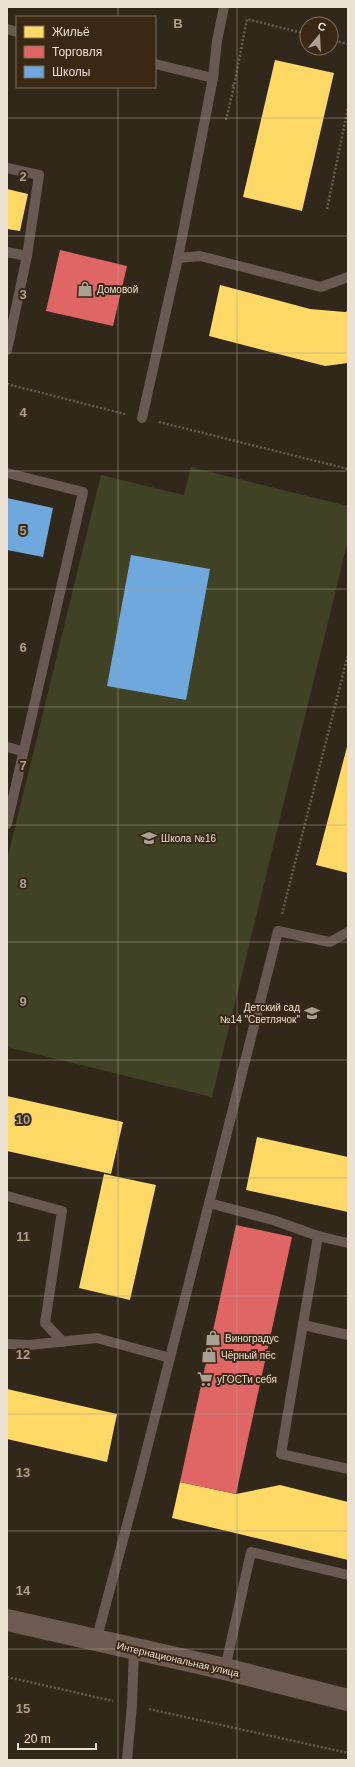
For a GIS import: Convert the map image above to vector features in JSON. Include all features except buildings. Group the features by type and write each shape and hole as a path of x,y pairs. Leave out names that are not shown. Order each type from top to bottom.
{"main road":[{"name":"Интернациональная улица","path":"7,1620 225,1669 348,1700"}],"lane":[{"path":"142,418 178,258 213,78 217,41 224,7"},
{"path":"156,64 213,78"},
{"path":"7,168 39,175 27,256 7,350"},
{"path":"7,252 27,256"},
{"path":"178,258 200,256 321,287 348,276"},
{"path":"7,473 83,492 22,751 7,824"},
{"path":"7,747 22,751"},
{"path":"96,1640 170,1358 278,931 330,942 348,932"},
{"path":"7,1196 62,1210 45,1323 63,1342"},
{"path":"209,1203 273,1220 318,1236 348,1243"},
{"path":"318,1236 281,1454 348,1469"},
{"path":"303,1325 348,1335"},
{"path":"7,1344 30,1345 97,1338 170,1358"},
{"path":"225,1669 251,1552 348,1575"},
{"path":"127,1760 132,1706 134,1648"}],"path":[{"path":"213,78 234,86 246,19 299,32"},
{"path":"327,209 348,108"},
{"path":"7,384 348,469"},
{"path":"278,931 348,655"},
{"path":"7,1677 348,1753"}],"green space":[{"name":"Школа №16","path":"191,467 348,506 348,540 212,1097 7,1047 7,860 101,475 184,495"}],"place":[{"name":"Домовой","path":"85,289"},
{"name":"Школа №16","path":"149,838"},
{"name":"Детский сад №14 \"Светлячок\"","path":"312,1013"},
{"name":"Виноградус","path":"213,1338"},
{"name":"Чёрный пёс","path":"209,1355"},
{"name":"уГОСТи себя","path":"205,1379"}]}
